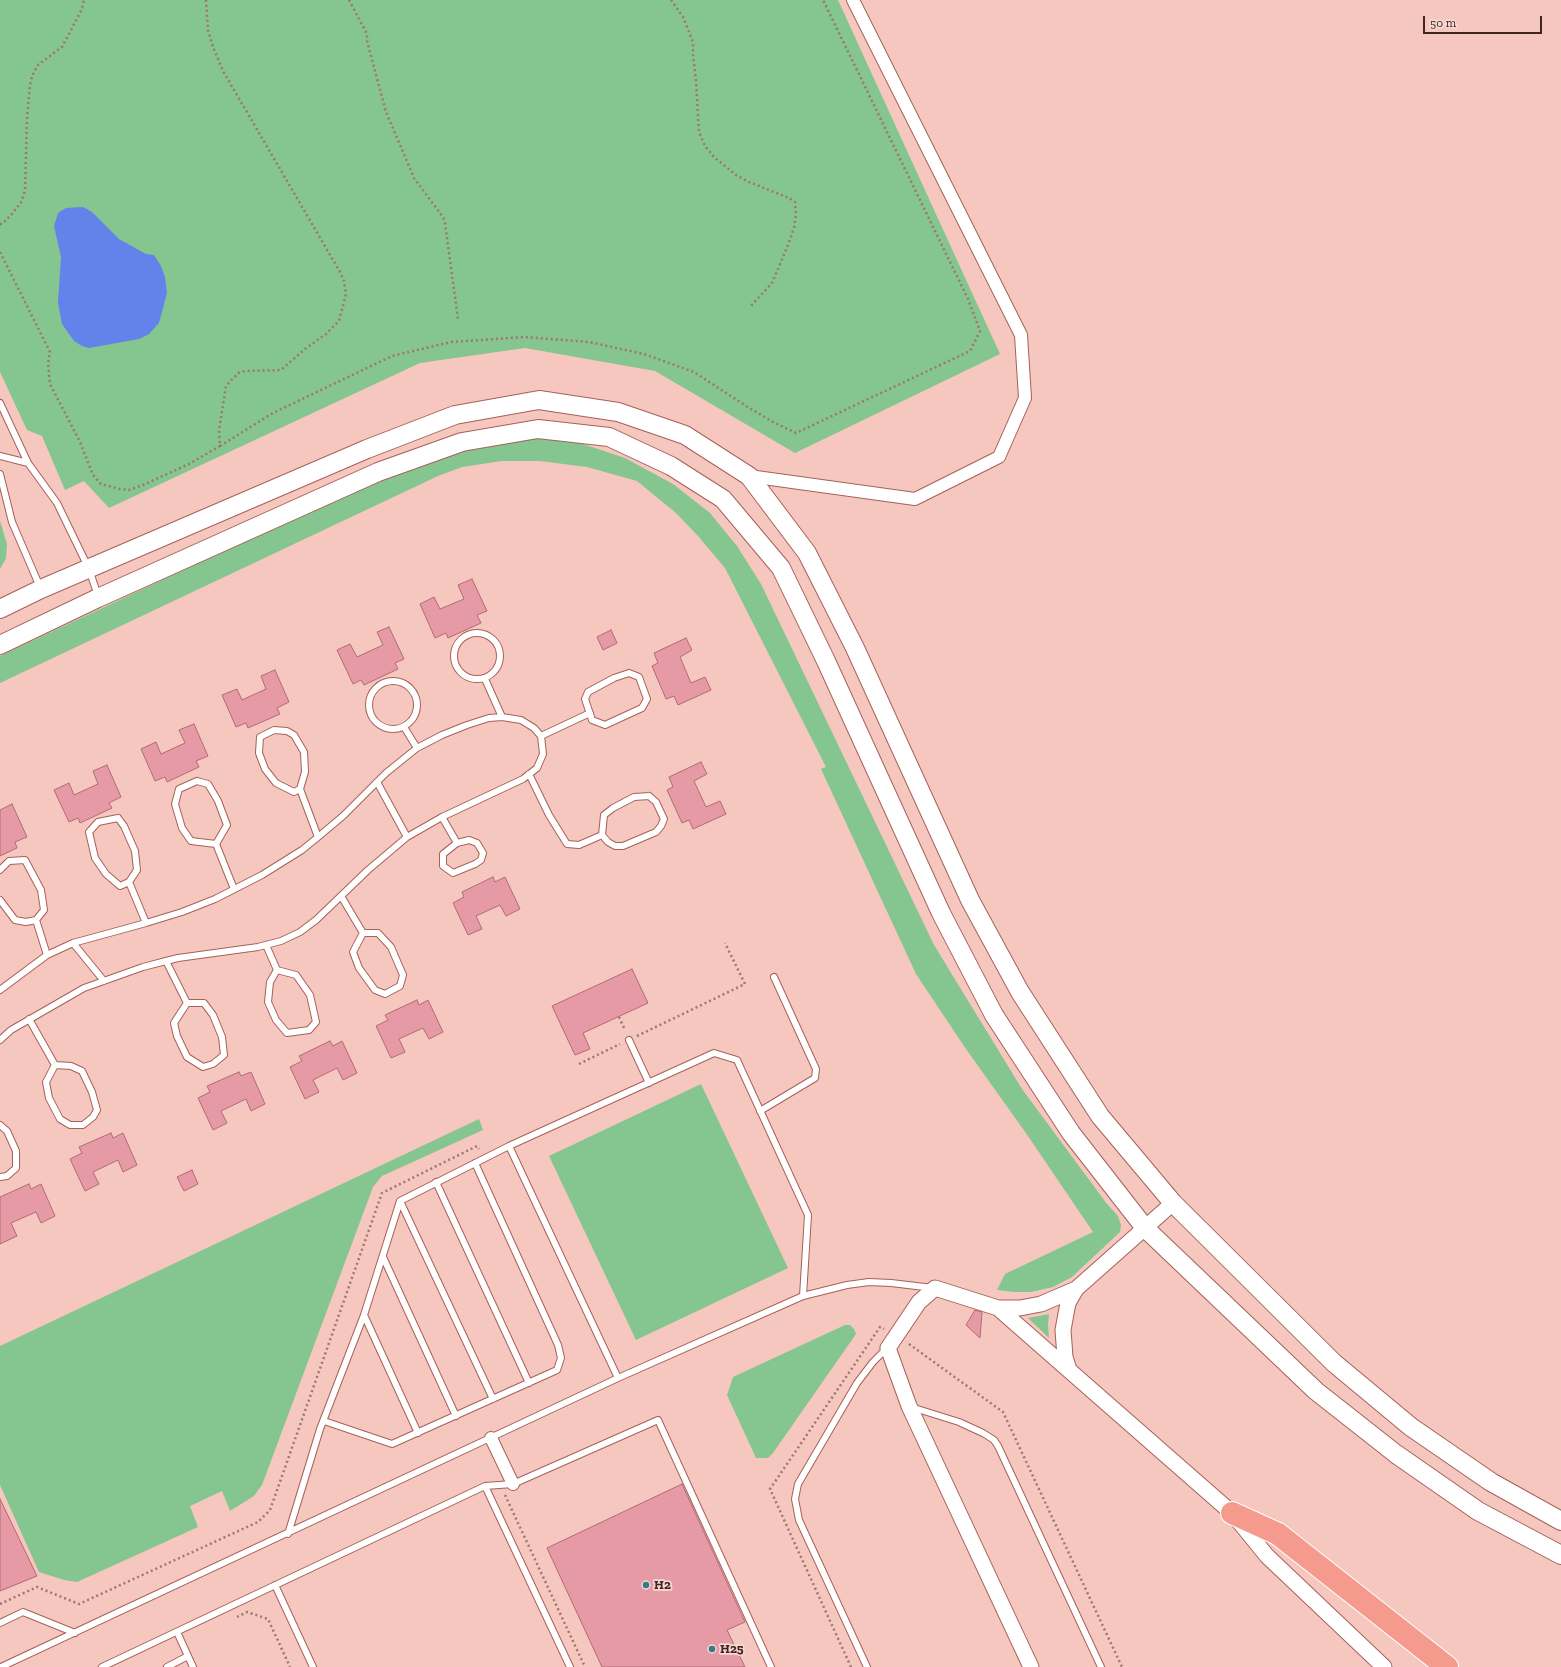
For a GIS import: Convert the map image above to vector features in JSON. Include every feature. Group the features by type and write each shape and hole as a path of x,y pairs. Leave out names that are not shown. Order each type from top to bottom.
{"highway":[{"path":"1232,1513 1278,1534 1447,1667"}],"main road":[{"path":"0,609 41,589 367,449 455,414 539,400 618,412 685,435 749,476 807,553 855,648 970,900 1020,992 1100,1116 1173,1203 1334,1363 1405,1422 1491,1482 1561,1521"},
{"path":"0,645 98,598 378,472 462,442 538,429 609,437 671,466 723,499 781,568 826,661 940,913 994,1015 1071,1133 1145,1228 1316,1390 1390,1449 1478,1511 1561,1555"}],"street":[{"path":"749,476 915,499 999,457 1026,398 1021,335 853,0"},
{"path":"1031,1667 910,1406 888,1348 919,1302 935,1288 998,1308 1020,1308 1041,1304 1076,1289 1173,1203"},
{"path":"1069,1370 1064,1350 1063,1330 1068,1303 1076,1289"},
{"path":"998,1308 1232,1513 1267,1556 1384,1667"},
{"path":"491,1438 513,1484"}],"lane":[{"path":"0,403 28,463 57,503 89,569 98,598"},
{"path":"0,456 28,463"},
{"path":"0,474 12,522 41,589"},
{"path":"475,633 490,636 499,648 500,663 492,675 486,678 478,680 463,675 454,662 456,646 468,635 475,633"},
{"path":"629,673 639,677 647,699 642,708 605,725 592,720 590,713 585,699 588,692 614,678 629,673"},
{"path":"486,678 502,717"},
{"path":"384,682 400,682 407,685 415,695 417,707 415,715 411,722 404,727 389,729 376,722 371,715 369,700 377,687 384,682"},
{"path":"541,736 590,713"},
{"path":"0,990 47,955 73,943 182,912 262,875 302,850 318,837 343,816 386,773 417,748 442,735 489,718 502,717 521,720 534,728 541,736 543,754 536,768 523,779 442,817 407,837 392,848 316,920 300,932 281,941 266,945 166,961 143,967 84,988 11,1030 0,1040"},
{"path":"404,727 417,748"},
{"path":"300,790 294,792 276,783 265,769 259,753 260,737 274,730 287,731 294,735 304,752 305,772 300,790 318,837"},
{"path":"529,774 549,815 567,844 579,845 602,835"},
{"path":"197,781 208,784 218,800 227,825 216,844 191,841 182,828 175,804 179,789 197,781"},
{"path":"377,782 407,837"},
{"path":"649,796 656,802 664,819 656,832 623,846 615,846 608,842 602,835 604,815 613,808 634,797 649,796"},
{"path":"442,817 457,843"},
{"path":"118,818 124,826 135,851 137,870 129,882 120,886 106,874 95,858 89,832 98,822 118,818"},
{"path":"469,840 477,843 483,853 481,860 453,873 443,866 443,854 457,843 469,840"},
{"path":"216,844 234,889"},
{"path":"0,870 9,861 25,860 41,890 44,910 36,920 26,922 14,920 0,900"},
{"path":"129,882 146,923"},
{"path":"341,896 363,933"},
{"path":"36,920 47,955"},
{"path":"363,933 378,933 391,947 403,975 400,986 385,994 375,990 359,968 352,952 363,933"},
{"path":"73,943 104,981"},
{"path":"266,945 277,970"},
{"path":"166,961 187,1003"},
{"path":"277,970 296,975 310,995 316,1022 309,1030 288,1033 276,1020 268,1002 270,982 277,970"},
{"path":"760,1110 816,1078 816,1069 774,977"},
{"path":"187,1003 204,1003 213,1015 222,1037 224,1055 213,1064 203,1067 187,1057 177,1036 174,1023 187,1003"},
{"path":"29,1019 55,1065"},
{"path":"630,1040 649,1083"},
{"path":"288,1534 324,1421 364,1315 400,1201 509,1146 714,1053 737,1060 808,1215 804,1296"},
{"path":"55,1065 71,1066 82,1071 92,1092 97,1110 93,1117 83,1125 70,1125 60,1119 49,1098 46,1082 55,1065"},
{"path":"0,1124 7,1131 16,1151 16,1168 6,1176 0,1177"},
{"path":"509,1146 618,1378"},
{"path":"324,1421 392,1444 557,1370 561,1358 558,1344 475,1163"},
{"path":"436,1182 529,1383"},
{"path":"400,1201 493,1399"},
{"path":"383,1257 456,1416"},
{"path":"1,1667 288,1534 618,1378 804,1296 847,1285 869,1282 935,1288"},
{"path":"364,1315 418,1433"},
{"path":"867,1667 799,1520 795,1499 798,1484 857,1383 873,1362 888,1348"},
{"path":"910,1406 959,1422 994,1440 1101,1667"},
{"path":"102,1667 485,1486 513,1484 658,1420 771,1667"},
{"path":"485,1486 570,1667"},
{"path":"275,1585 313,1667"},
{"path":"0,1623 23,1612 75,1633"},
{"path":"176,1632 194,1667"},
{"path":"167,1667 188,1656"}],"path":[{"path":"0,224 2,224 12,214 22,201 25,190 27,118 32,76 38,65 62,47 81,11 84,0"},
{"path":"206,0 208,30 213,48 223,71 340,272 344,282 346,294 339,321 326,334 305,349 281,370 245,371 238,373 226,386 219,430 220,446"},
{"path":"350,0 367,34 367,41 386,112 414,178 445,223 458,319"},
{"path":"671,0 683,17 693,42 692,55 696,81 699,132 705,146 714,157 736,175 749,182 789,198 794,202 796,214 794,228 788,246 772,283 750,307"},
{"path":"0,252 50,352 48,363 50,384 80,442 92,475 101,484 120,489 129,490 143,485 190,464 273,413 392,356 451,342 525,337 589,342 644,354 694,372 746,406 773,422 796,433 970,351 980,331 968,299 823,0"},
{"path":"579,1064 745,984 725,943"},
{"path":"619,1017 630,1040"},
{"path":"0,1604 38,1587 79,1604 258,1522 270,1510 382,1193 477,1146 484,1159"},
{"path":"851,1667 770,1489 880,1327 897,1334"},
{"path":"500,1485 586,1667"},
{"path":"234,1618 247,1612 268,1619 290,1667"}],"green space":[{"path":"0,0 838,0 1000,354 795,453 655,371 525,348 420,363 109,508 84,481 65,490 42,436 27,430 0,372"},
{"path":"540,438 583,444 625,458 673,484 710,513 737,546 761,584 934,945 1022,1089 1107,1204 1118,1216 1121,1225 1120,1232 1072,1277 1053,1287 1031,1292 997,1290 1005,1274 1093,1232 916,974 821,769 826,767 725,568 676,513 637,481 587,467 540,461 502,461 462,467 438,476 0,683 0,656 352,491 464,447 507,440"},
{"path":"0,521 7,544 6,558 0,569"},
{"path":"701,1084 788,1268 636,1340 549,1156"},
{"path":"479,1119 483,1130 382,1176 373,1187 262,1485 254,1496 230,1511 222,1491 190,1506 198,1527 77,1582 64,1580 39,1572 0,1485 0,1346"},
{"path":"1049,1314 1048,1324 1049,1338 1028,1318"},
{"path":"845,1325 850,1325 856,1334 773,1453 768,1458 756,1458 727,1395 733,1377"}],"water":[{"path":"83,207 92,212 119,239 146,254 154,255 161,266 165,277 167,293 159,323 149,334 139,339 89,348 74,341 62,324 58,303 61,257 54,226 58,213 66,208"}],"building":[{"path":"472,579 487,611 477,615 481,623 448,638 446,633 435,638 420,604 434,597 440,609 464,599 458,585"},
{"path":"389,627 404,659 395,663 398,669 364,685 361,680 353,684 337,650 350,644 357,657 383,645 377,632"},
{"path":"611,630 617,643 603,650 597,637"},
{"path":"686,638 692,650 680,657 691,683 705,677 711,690 678,705 674,696 666,699 652,666 658,663 654,653"},
{"path":"275,670 289,702 277,708 280,714 248,728 246,723 236,727 222,695 237,689 242,700 266,689 261,676"},
{"path":"194,724 208,756 196,761 199,767 167,782 165,777 155,781 141,749 156,742 161,754 185,743 179,730"},
{"path":"701,762 707,774 694,781 706,807 720,801 726,814 693,829 689,820 682,823 667,790 673,787 669,777"},
{"path":"107,765 121,797 109,803 112,808 80,823 78,818 69,822 54,790 69,783 74,795 98,784 93,771"},
{"path":"12,804 27,837 15,842 17,848 0,856 0,810"},
{"path":"493,877 495,882 505,877 520,909 506,916 500,905 476,916 482,929 468,935 453,903 464,897 462,892"},
{"path":"632,969 648,1003 583,1033 590,1049 575,1055 552,1006"},
{"path":"417,1000 419,1005 428,1000 443,1032 429,1039 423,1028 399,1039 405,1052 391,1058 376,1026 388,1020 385,1015"},
{"path":"330,1041 333,1046 342,1041 357,1073 343,1080 337,1068 313,1080 319,1092 305,1099 290,1067 302,1061 299,1056"},
{"path":"239,1072 241,1076 251,1072 265,1104 251,1111 246,1099 221,1111 227,1123 213,1130 198,1098 210,1092 207,1086"},
{"path":"111,1133 113,1138 123,1133 137,1165 123,1172 118,1160 93,1172 99,1184 85,1191 70,1159 82,1153 79,1147"},
{"path":"192,1170 198,1184 184,1191 177,1177"},
{"path":"29,1184 31,1189 41,1184 55,1216 41,1223 36,1212 11,1223 17,1236 0,1244 0,1197"},
{"path":"975,1310 982,1312 980,1338 966,1325"},
{"name":"H2","path":"682,1484 745,1622 727,1630 745,1667 602,1667 547,1548"},
{"path":"0,1499 37,1576 0,1591"}],"place":[{"name":"H2","path":"646,1585"},
{"name":"H25","path":"712,1649"}]}
